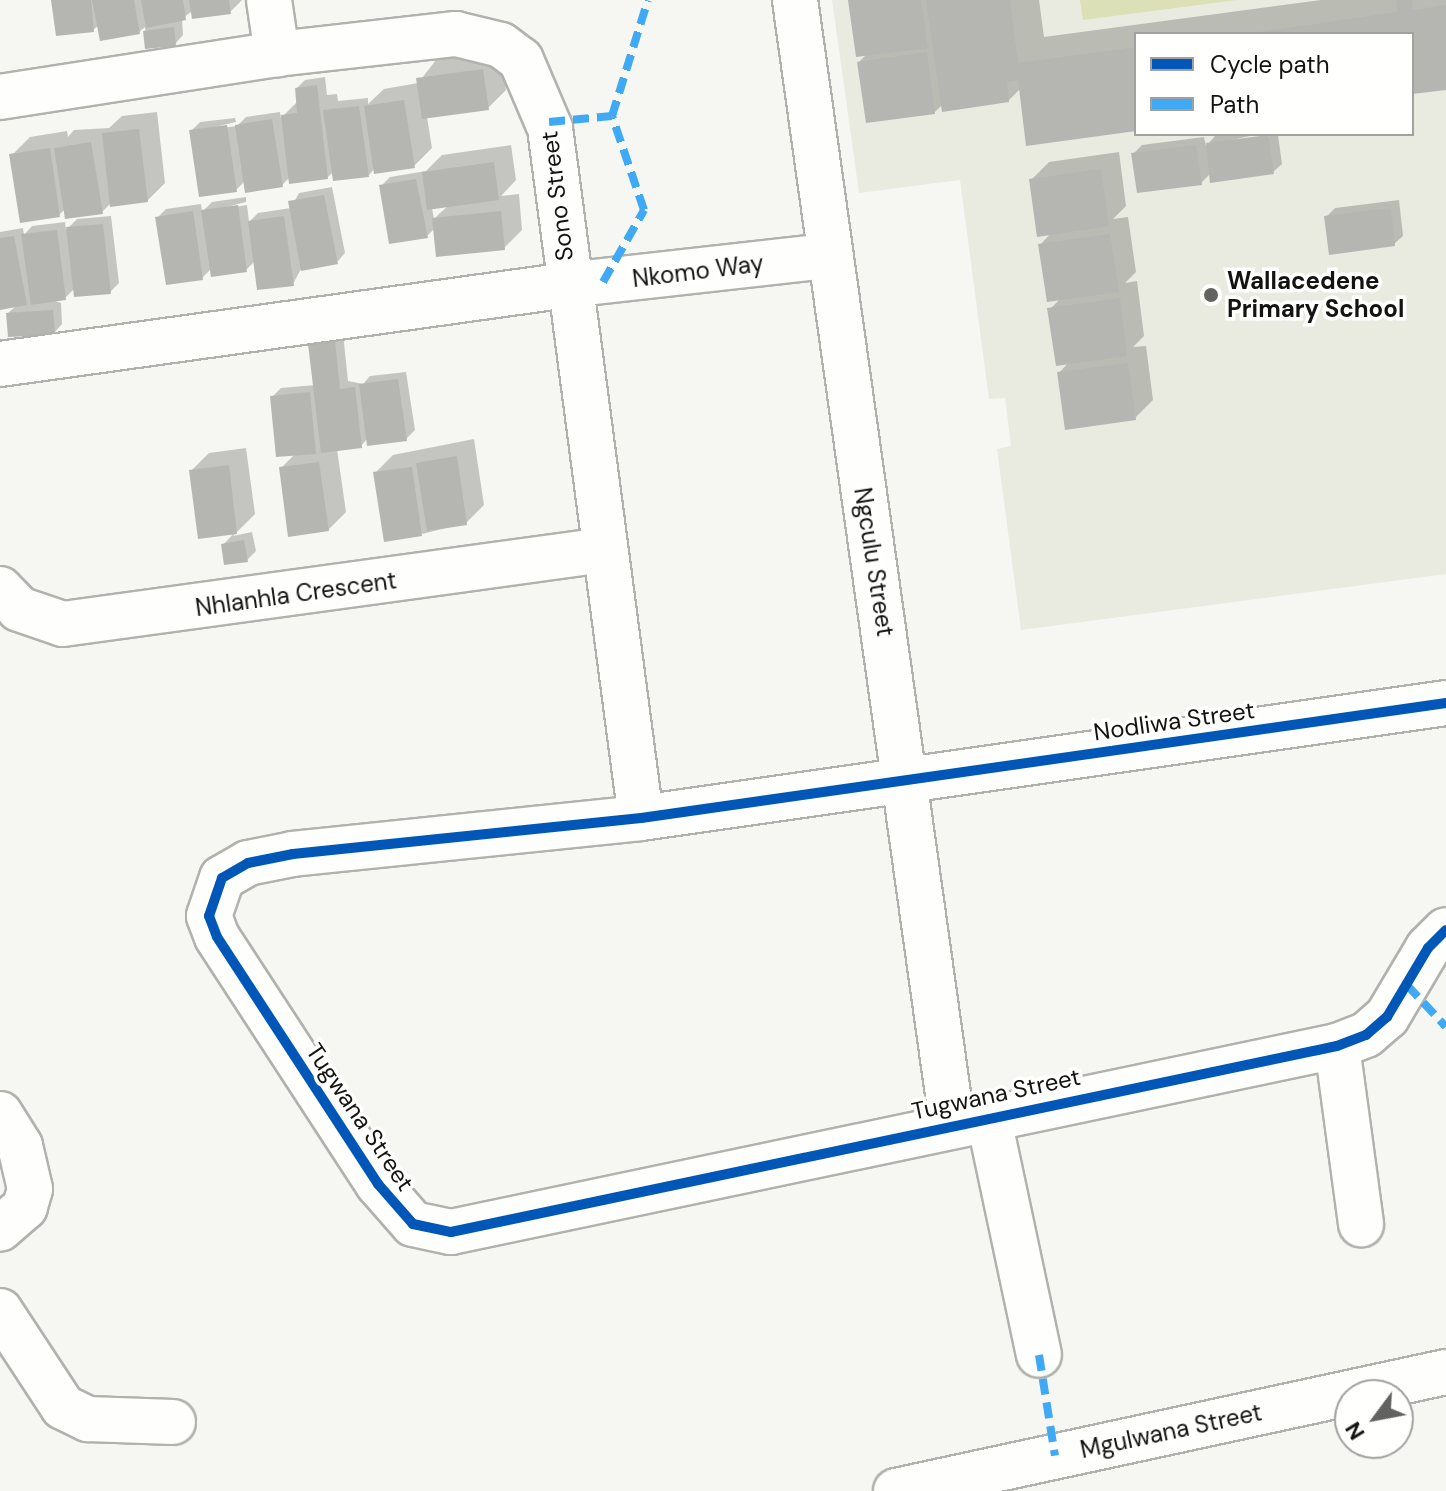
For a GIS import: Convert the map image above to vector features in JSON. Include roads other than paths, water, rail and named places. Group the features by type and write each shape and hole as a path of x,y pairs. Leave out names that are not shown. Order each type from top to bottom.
{"street":[{"path":"269,0 277,54"},
{"name":"Ngculu Street","path":"795,0 828,256 907,778 970,1119 1039,1355"},
{"name":"Sono Street","path":"0,97 277,54 456,34 501,45 521,60 550,128 568,285 641,818"},
{"name":"Nkomo Way","path":"568,285 828,256"},
{"path":"0,364 568,285"},
{"name":"Nhlanhla Crescent","path":"0,589 19,609 63,624 604,550"},
{"name":"Nodliwa Street","path":"907,778 1446,703"},
{"name":"Tugwana Street","path":"907,778 641,818 293,854 248,863 222,878 211,897 209,916 217,937 398,1210 427,1230 451,1232 970,1119 1337,1046 1366,1035 1387,1017 1428,948 1446,930"},
{"path":"1337,1046 1361,1224"},
{"path":"0,1114 20,1146 30,1189 25,1207 0,1229"},
{"path":"0,1311 63,1407 88,1419 173,1422"},
{"name":"Mgulwana Street","path":"896,1491 1024,1478 1446,1372"}],"place":[{"name":"Wallacedene Primary School","path":"1211,295"}]}
